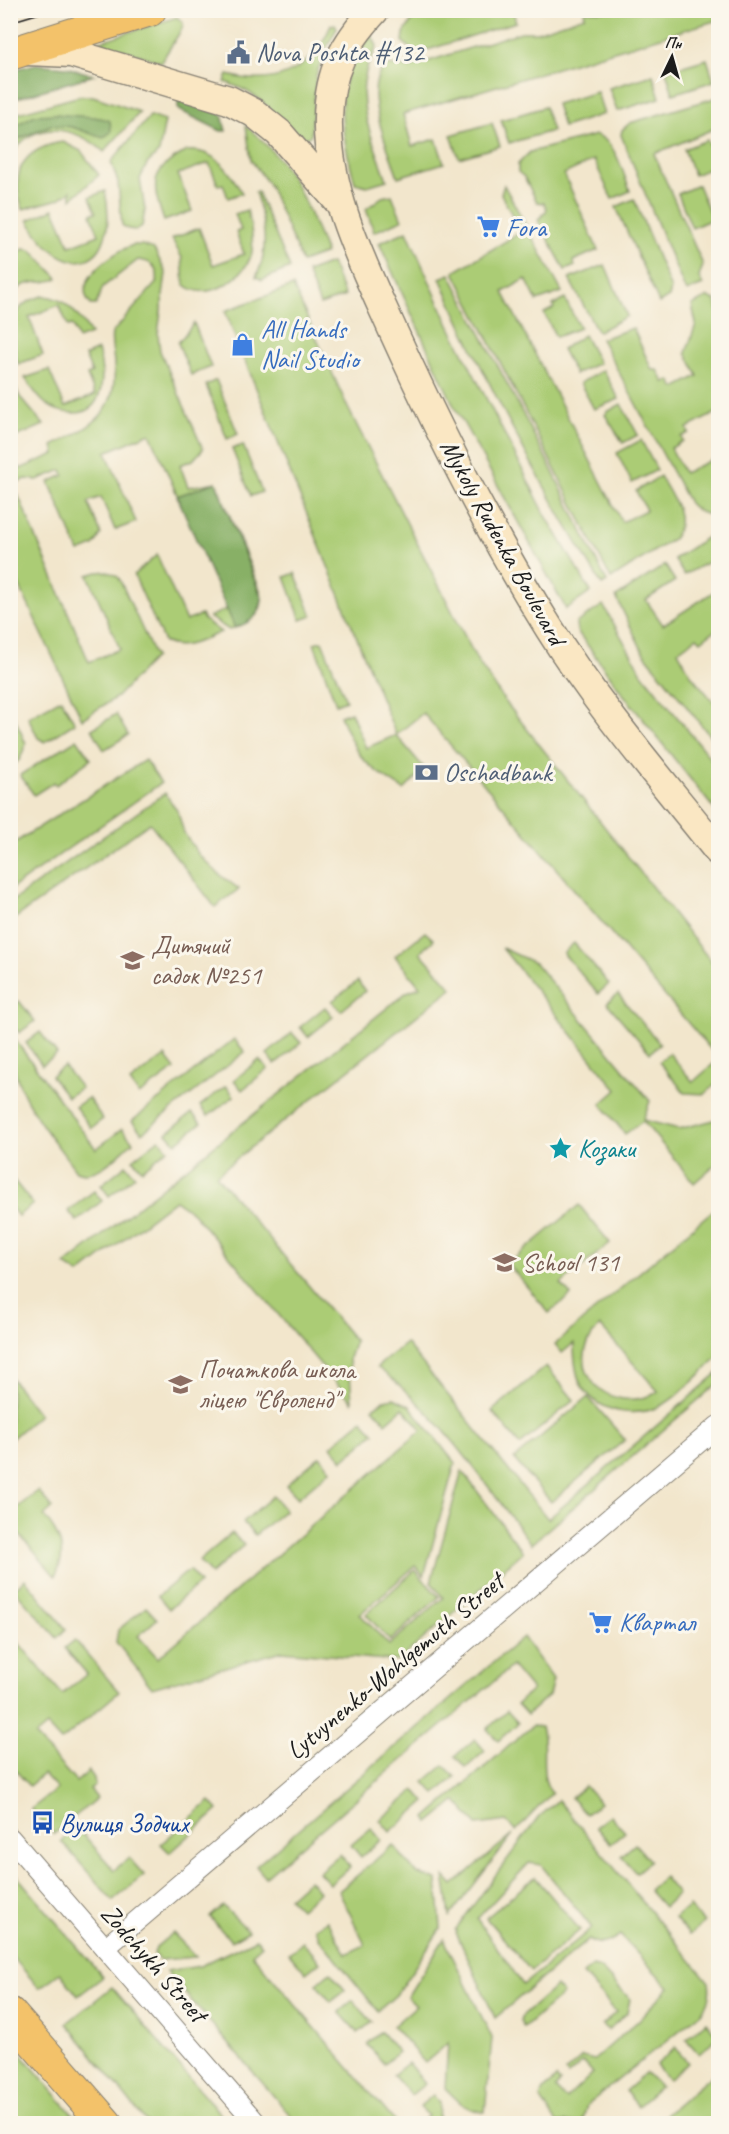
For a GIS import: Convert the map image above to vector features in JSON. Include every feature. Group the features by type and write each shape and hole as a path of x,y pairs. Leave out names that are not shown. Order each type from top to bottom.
{"highway":[{"path":"10,2014 106,2124"}],"main road":[{"path":"16,53 150,10"}],"street":[{"name":"Mykoly Rudenka Boulevard","path":"375,10 349,40 336,64 328,119 339,202 370,279 431,414 506,556 549,629 604,708 718,851"},
{"name":"Mykoly Rudenka Boulevard","path":"16,53 71,53 229,100 254,113 279,133 339,202"},
{"name":"Lytvynenko-Wohlgemuth Street","path":"105,1948 718,1426"},
{"name":"Zodchykh Street","path":"10,1838 257,2124"}],"green space":[{"path":"418,11 513,11 516,22 431,49 413,51 403,42 404,33"},
{"path":"584,11 718,11 718,20 403,114 412,146 436,139 444,163 398,177 383,136 376,104 375,89 378,76 385,65 410,67 521,32 537,32 585,16"},
{"path":"177,17 183,23 182,29 161,62 98,42"},
{"path":"335,24 337,28 316,76 311,135 305,139 289,129 271,109 256,97 225,82 228,75 261,79 290,72 314,54 331,25"},
{"path":"371,34 377,46 367,68 363,99 372,140 387,180 367,186 355,183 345,140 342,97 349,69"},
{"path":"707,59 714,81 673,94 666,71"},
{"path":"36,64 66,67 94,75 11,100 11,70"},
{"path":"653,75 660,98 617,111 609,88"},
{"path":"597,92 604,114 563,127 556,104"},
{"path":"80,96 93,96 140,112 104,152 81,136 55,130 42,131 30,136 11,157 11,115"},
{"path":"718,97 718,127 654,154 703,265 699,277 703,285 688,291 685,290 621,135 622,130 630,123"},
{"path":"178,100 222,114 226,131 221,131 178,109"},
{"path":"545,107 552,131 509,143 501,120"},
{"path":"57,114 106,119 110,121 111,132 103,138 72,127 51,125 11,142 11,128 35,115"},
{"path":"150,116 165,121 159,152 147,164 140,179 145,210 142,226 136,230 128,229 122,225 118,182 111,162"},
{"path":"492,123 500,146 459,158 451,135"},
{"path":"246,126 276,155 286,169 303,199 326,253 302,262 269,185 251,160"},
{"path":"596,135 603,138 614,151 630,191 612,199 594,160 564,174 598,250 573,261 575,266 565,270 538,220 547,210 544,203 537,202 524,177 518,172 518,164 530,152"},
{"path":"707,140 718,165 694,175 684,149"},
{"path":"63,142 81,151 99,175 71,199 71,191 59,199 23,209 18,183 23,164 38,150"},
{"path":"187,151 197,151 213,157 226,169 242,193 228,198 223,184 218,185 209,163 178,174 192,211 164,221 157,197 156,179 166,165"},
{"path":"504,185 562,292 537,301 526,279 503,292 622,522 646,510 636,491 660,476 677,507 679,523 673,539 611,579 454,272 521,232 501,194"},
{"path":"698,185 712,219 692,228 678,194"},
{"path":"105,191 108,217 105,237 98,251 87,259 74,260 59,255 43,241 28,220 54,209 70,246 99,235 91,214 96,212 90,197"},
{"path":"257,191 290,268 262,280 256,277 264,245 263,224 255,192"},
{"path":"392,195 402,220 374,232 366,209 382,197"},
{"path":"634,199 671,289 669,297 659,303 616,207"},
{"path":"247,210 252,252 242,270 234,279 214,290 193,290 184,284 182,258 172,239 199,228 213,265 244,254 236,232 241,230 235,214"},
{"path":"407,231 449,325 546,516 591,592 566,609 453,404 379,243"},
{"path":"133,245 154,249 166,273 158,334 160,351 203,449 193,460 180,465 188,487 216,482 261,592 261,607 258,613 249,621 229,630 209,617 227,609 150,433 106,452 136,522 115,530 101,497 88,502 101,534 94,546 79,552 49,482 64,475 62,470 37,480 26,479 11,485 10,449 20,469 55,454 53,446 90,425 107,407 112,396 114,382 112,333 157,282 157,273 154,266 138,260 103,287 96,305 91,305 86,296 86,287 90,278 105,261"},
{"path":"23,249 31,250 58,278 29,283 17,290 11,297 11,263"},
{"path":"331,263 345,296 320,305 307,272"},
{"path":"605,265 627,316 598,332 569,279"},
{"path":"450,274 549,464 607,582 602,585 537,473 476,357 440,278"},
{"path":"293,286 348,408 477,660 504,700 718,970 718,1058 423,713 396,735 225,311"},
{"path":"43,296 65,304 77,314 91,334 78,339 72,325 68,326 59,305 29,317 43,355 18,364 13,342 17,313 31,300"},
{"path":"708,297 715,300 718,308 718,412 687,428 689,433 681,437 683,441 671,448 684,473 715,458 718,463 718,514 714,515 702,513 689,503 601,339 633,328 652,370 658,370 664,382 670,380 675,388 698,376 686,353 696,324 692,305"},
{"path":"565,299 580,328 556,337 544,313"},
{"path":"194,323 211,367 191,375 178,343"},
{"path":"584,335 599,363 575,374 562,349"},
{"path":"98,350 102,369 100,391 97,400 83,412 69,413 52,408 34,392 25,378 49,370 65,407 95,395 87,375 92,373 85,356"},
{"path":"603,370 619,399 594,409 580,383"},
{"path":"11,378 20,397 44,425 11,439"},
{"path":"216,380 238,434 227,439 206,385"},
{"path":"621,404 638,435 623,443 605,415"},
{"path":"641,440 657,470 632,483 617,453"},
{"path":"243,445 262,492 251,496 232,449"},
{"path":"216,482 262,599 259,610 253,618 235,628 177,496"},
{"path":"12,492 18,495 89,662 120,649 88,575 100,572 112,573 119,578 155,657 117,697 82,719 11,568"},
{"path":"718,530 718,557 684,575 674,559"},
{"path":"157,555 186,621 201,615 204,620 221,632 186,645 171,645 164,642 134,575"},
{"path":"665,565 675,581 646,600 663,625 718,589 718,628 701,641 697,637 678,651 692,676 718,707 718,746 643,652 616,597"},
{"path":"295,573 312,616 301,620 285,577"},
{"path":"603,605 642,673 718,768 718,814 623,694 577,631 576,623"},
{"path":"322,641 346,700 336,704 314,643"},
{"path":"61,699 75,723 45,742 38,738 28,717"},
{"path":"11,709 26,744 20,759 11,768"},
{"path":"351,712 366,748 396,735 425,769 404,790 364,760 358,753 340,716"},
{"path":"116,714 128,735 104,750 92,729"},
{"path":"77,739 91,759 56,785 54,782 34,795 20,775"},
{"path":"145,760 161,783 11,889 11,845"},
{"path":"165,793 178,812 184,833 199,855 239,889 215,907 150,823 11,921 11,902"},
{"path":"425,932 434,940 420,952 452,988 216,1175 355,1341 349,1358 352,1402 193,1213 175,1200 79,1274 65,1265 407,992 420,987 395,956"},
{"path":"574,943 609,984 598,994 563,953"},
{"path":"502,948 535,963 650,1101 643,1120 679,1129 718,1119 718,1162 694,1183 643,1121 625,1134 601,1104 617,1090"},
{"path":"358,981 365,991 341,1011 332,1001"},
{"path":"618,994 660,1044 650,1053 607,1003"},
{"path":"19,1001 35,1021 19,1033 11,1022 10,1007"},
{"path":"325,1007 333,1017 308,1037 300,1027"},
{"path":"40,1032 57,1054 42,1065 26,1043"},
{"path":"10,1033 96,1149 122,1129 133,1142 107,1165 92,1172 76,1171 41,1123 22,1091 11,1054"},
{"path":"292,1033 301,1043 275,1064 267,1054"},
{"path":"234,1039 245,1052 142,1133 132,1121"},
{"path":"669,1053 693,1082 718,1060 718,1082 705,1094 685,1093 659,1062"},
{"path":"165,1056 175,1069 139,1095 130,1082"},
{"path":"259,1060 268,1069 242,1090 234,1080"},
{"path":"64,1066 81,1088 67,1097 51,1076"},
{"path":"226,1086 234,1096 208,1116 200,1106"},
{"path":"88,1098 103,1119 91,1128 75,1107"},
{"path":"192,1113 201,1123 176,1143 167,1133"},
{"path":"159,1139 168,1149 142,1170 133,1159"},
{"path":"126,1165 135,1176 109,1196 101,1185"},
{"path":"10,1176 33,1204 18,1216 11,1207"},
{"path":"94,1191 102,1201 77,1221 68,1211"},
{"path":"579,1205 610,1243 561,1284 571,1295 549,1313 508,1264"},
{"path":"718,1206 718,1357 680,1393 666,1403 644,1411 622,1412 610,1409 591,1397 580,1383 574,1343 562,1353 555,1344","holes":["600,1326 658,1391 639,1399 622,1399 606,1394 594,1384 587,1372 585,1357 589,1341"]},
{"path":"406,1343 548,1519 718,1373 718,1383 531,1544 441,1427 400,1386 377,1367"},
{"path":"546,1366 574,1400 520,1445 492,1411"},
{"path":"11,1378 39,1415 10,1439"},
{"path":"588,1397 625,1440 551,1502 514,1459"},
{"path":"394,1398 410,1406 455,1463 424,1576 415,1566 360,1614 389,1645 443,1598 431,1582 462,1471 523,1552 398,1661 282,1651 152,1688 116,1642 118,1630 146,1607 157,1619 138,1636 158,1658 422,1430 403,1408 386,1423 373,1408 384,1400"},
{"path":"362,1420 374,1433 343,1460 331,1446"},
{"path":"320,1456 331,1470 298,1498 286,1485"},
{"path":"38,1491 52,1508 44,1516 60,1544 61,1560 55,1576 11,1525 11,1506 14,1510"},
{"path":"273,1496 285,1510 255,1535 243,1522"},
{"path":"232,1533 244,1545 211,1574 199,1561"},
{"path":"189,1570 200,1583 169,1609 158,1596"},
{"path":"415,1570 439,1597 390,1641 366,1614"},
{"path":"25,1579 66,1629 57,1638 14,1589"},
{"path":"11,1634 62,1694 87,1674 65,1648 75,1640 119,1692 61,1741 47,1726 35,1736 76,1782 89,1771 94,1778 95,1785 90,1790 97,1798 54,1834 31,1809 57,1789 43,1774 29,1786 11,1765"},
{"path":"523,1637 553,1679 549,1695 527,1715 517,1704 532,1690 512,1666 265,1877 256,1866"},
{"path":"507,1711 518,1723 498,1741 487,1729"},
{"path":"532,1726 541,1727 545,1778 552,1793 516,1831 506,1821 477,1825 456,1801 429,1823 426,1818"},
{"path":"475,1739 485,1751 466,1768 455,1756"},
{"path":"444,1765 455,1777 435,1794 424,1782"},
{"path":"585,1786 600,1803 586,1814 571,1798"},
{"path":"415,1790 425,1802 390,1832 380,1820"},
{"path":"558,1800 709,1982 708,1999 701,2013 587,2105 582,2123 557,2123 540,2098 544,2090 556,2078 560,2082 555,2088 566,2099 593,2073 583,2062 568,2075 565,2072 582,2057 594,2060 639,2020 669,1987 620,1935 605,1943 589,1939 495,2018 455,1930 538,1818","holes":["529,1863 541,1865 592,1928 523,1985 477,1919"]},
{"path":"210,1801 218,1810 170,1853 161,1844"},
{"path":"610,1815 625,1832 611,1844 596,1827"},
{"path":"77,1827 114,1870 129,1858 144,1875 113,1901 61,1841"},
{"path":"371,1828 381,1840 361,1857 351,1845"},
{"path":"513,1834 450,1916 444,1875 453,1885"},
{"path":"635,1844 650,1861 636,1873 621,1856"},
{"path":"393,1845 416,1873 437,1880 441,1928 396,1995 378,2011 319,1938 315,1928 327,1921 346,1954 365,1945 339,1891"},
{"path":"340,1854 350,1867 330,1884 319,1872"},
{"path":"11,1869 103,1977 78,1996 60,1973 39,1988 11,1955"},
{"path":"535,1877 580,1930 531,1971 486,1918"},
{"path":"664,1877 678,1894 664,1907 649,1890"},
{"path":"309,1880 319,1892 300,1909 289,1898"},
{"path":"223,1906 249,1931 231,1941 210,1917"},
{"path":"689,1906 704,1923 689,1935 675,1918"},
{"path":"173,1933 196,1957 161,1960 154,1954 156,1947"},
{"path":"256,1939 262,1945 252,1954 396,2123 297,2123 166,1971 200,1966"},
{"path":"444,1939 492,2038 485,2112 467,2107 445,2088 448,2043 425,2063 393,2026 416,2006 407,1997"},
{"path":"303,1942 320,1962 306,1973 289,1953"},
{"path":"593,1966 600,1968 630,1999 627,2013 608,2030 602,2025 616,2012 583,1974"},
{"path":"330,1972 345,1990 331,2002 316,1984"},
{"path":"556,1986 563,1994 524,2028 520,2021 521,2017"},
{"path":"112,1987 228,2123 147,2123 67,2023"},
{"path":"353,2000 372,2022 358,2033 339,2012"},
{"path":"706,2022 718,2037 699,2054 686,2039"},
{"path":"381,2032 398,2052 384,2064 367,2044"},
{"path":"11,2042 75,2117 51,2123 11,2123"},
{"path":"675,2048 688,2063 668,2080 656,2065"},
{"path":"408,2063 425,2084 411,2095 393,2075"},
{"path":"718,2070 718,2123 656,2123"},
{"path":"646,2073 660,2087 638,2106 625,2091"},
{"path":"433,2095 439,2103 438,2122 420,2123 428,2116 420,2106"}],"tram line":[{"path":"10,22 50,10"}],"place":[{"name":"Nova Poshta #132","path":"238,52"},
{"name":"Fora","path":"488,227"},
{"name":"All Hands Nail Studio","path":"243,344"},
{"name":"Oschadbank","path":"426,772"},
{"name":"Дитячий садок №251","path":"133,960"},
{"name":"Козаки","path":"560,1148"},
{"name":"School 131","path":"504,1262"},
{"name":"Початкова школа ліцею \"Євроленд\"","path":"181,1384"},
{"name":"Квартал","path":"601,1622"},
{"name":"Вулиця Зодчих","path":"42,1823"}]}
